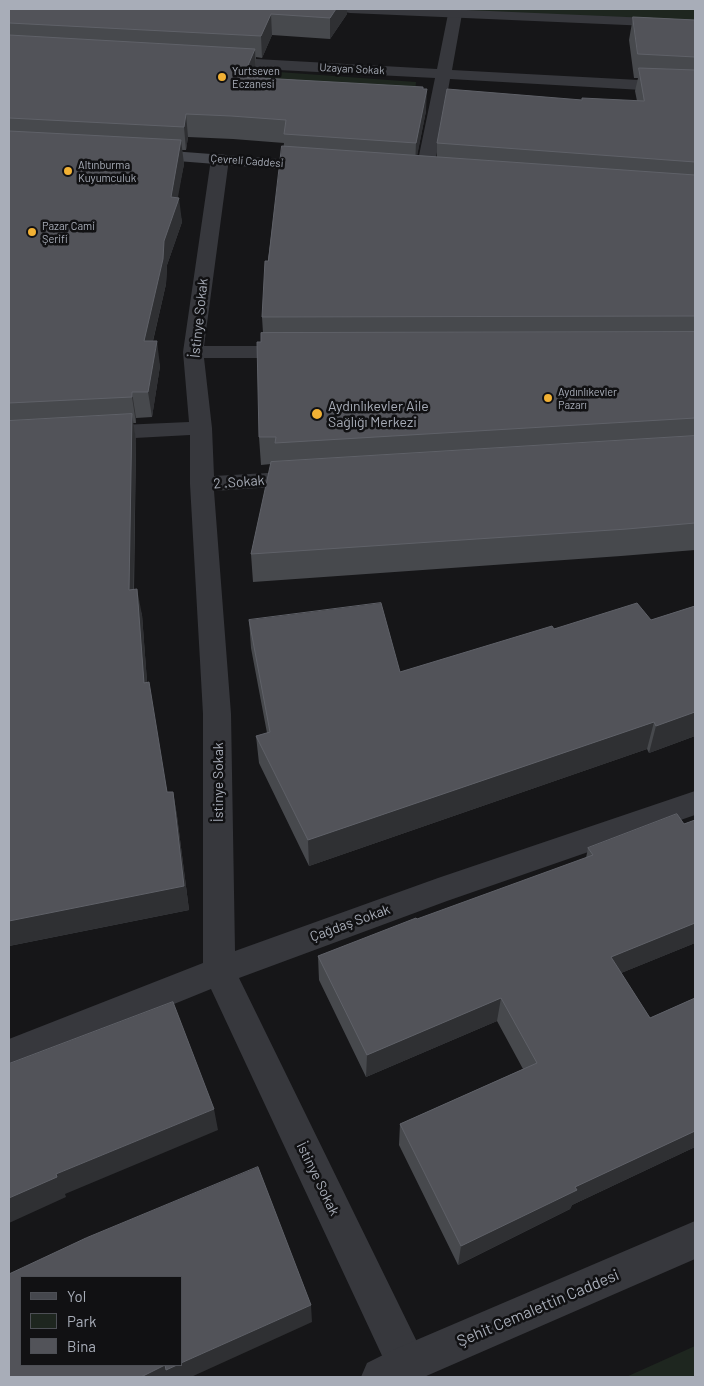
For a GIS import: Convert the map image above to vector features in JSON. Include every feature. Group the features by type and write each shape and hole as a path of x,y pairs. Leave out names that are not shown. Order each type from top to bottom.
{"main road":[{"name":"Çevreli Caddesi","path":"128,153 336,168"},
{"path":"405,174 443,177"}],"street":[{"path":"350,9 695,24"},
{"path":"424,175 445,74 455,14"},
{"name":"Uzayan Sokak","path":"207,62 695,88"},
{"name":"İstinye Sokak","path":"220,159 192,352 201,428 202,484 217,714 219,971 394,1371"},
{"path":"192,352 311,352"},
{"path":"76,434 201,428"},
{"name":"2 .Sokak","path":"202,484 321,477"},
{"name":"Çağdaş Sokak","path":"9,1055 219,971 438,891 695,803"},
{"name":"Şehit Cemalettin Caddesi","path":"394,1371 695,1240"}],"green space":[{"path":"350,9 695,9 695,24"},
{"path":"265,71 416,82 414,105 261,95"},
{"path":"695,1346 695,1377 626,1377"}],"building":[{"path":"9,9 336,9 330,18 271,14 261,36 9,23"},
{"path":"633,17 695,20 695,57 638,54"},
{"path":"9,35 255,49 243,77 423,87 423,89 427,89 416,143 284,134 286,120 231,116 186,114 184,127 9,118"},
{"path":"639,68 695,70 695,162 437,143 447,89 582,100 582,98 644,101"},
{"path":"9,131 181,140 171,197 179,198 164,241 163,259 144,341 157,341 148,392 132,392 132,397 9,403"},
{"path":"282,146 695,175 695,316 262,317 265,261 268,261"},
{"path":"695,332 695,418 275,443 276,437 259,437 257,342 261,342 261,333"},
{"path":"132,414 129,590 137,589 144,683 149,682 167,792 173,792 184,886 9,921 9,421"},
{"path":"695,436 695,523 251,554 271,462"},
{"path":"381,603 400,672 552,626 554,629 637,603 651,620 695,606 695,712 656,726 654,722 308,840 256,736 270,732 249,620"},
{"path":"677,814 684,824 695,820 695,923 611,957 650,1018 695,998 695,1131 575,1187 577,1190 461,1246 400,1124 537,1063 501,998 367,1055 318,956 416,918 593,855 588,848"},
{"path":"173,1002 214,1109 56,1174 57,1177 9,1198 9,1064"},
{"path":"258,1167 311,1305 182,1363 182,1276 20,1276 20,1366 163,1366 141,1377 9,1377 9,1274 86,1238"},
{"path":"165,1366 175,1366 166,1370"}],"place":[{"name":"Yurtseven Eczanesi","path":"222,77"},
{"name":"Altınburma Kuyumculuk","path":"68,171"},
{"name":"Pazar Cami Şerifi","path":"32,232"},
{"name":"Aydınlıkevler Pazarı","path":"548,398"},
{"name":"Aydınlıkevler Aile Sağlığı Merkezi","path":"317,414"}]}
